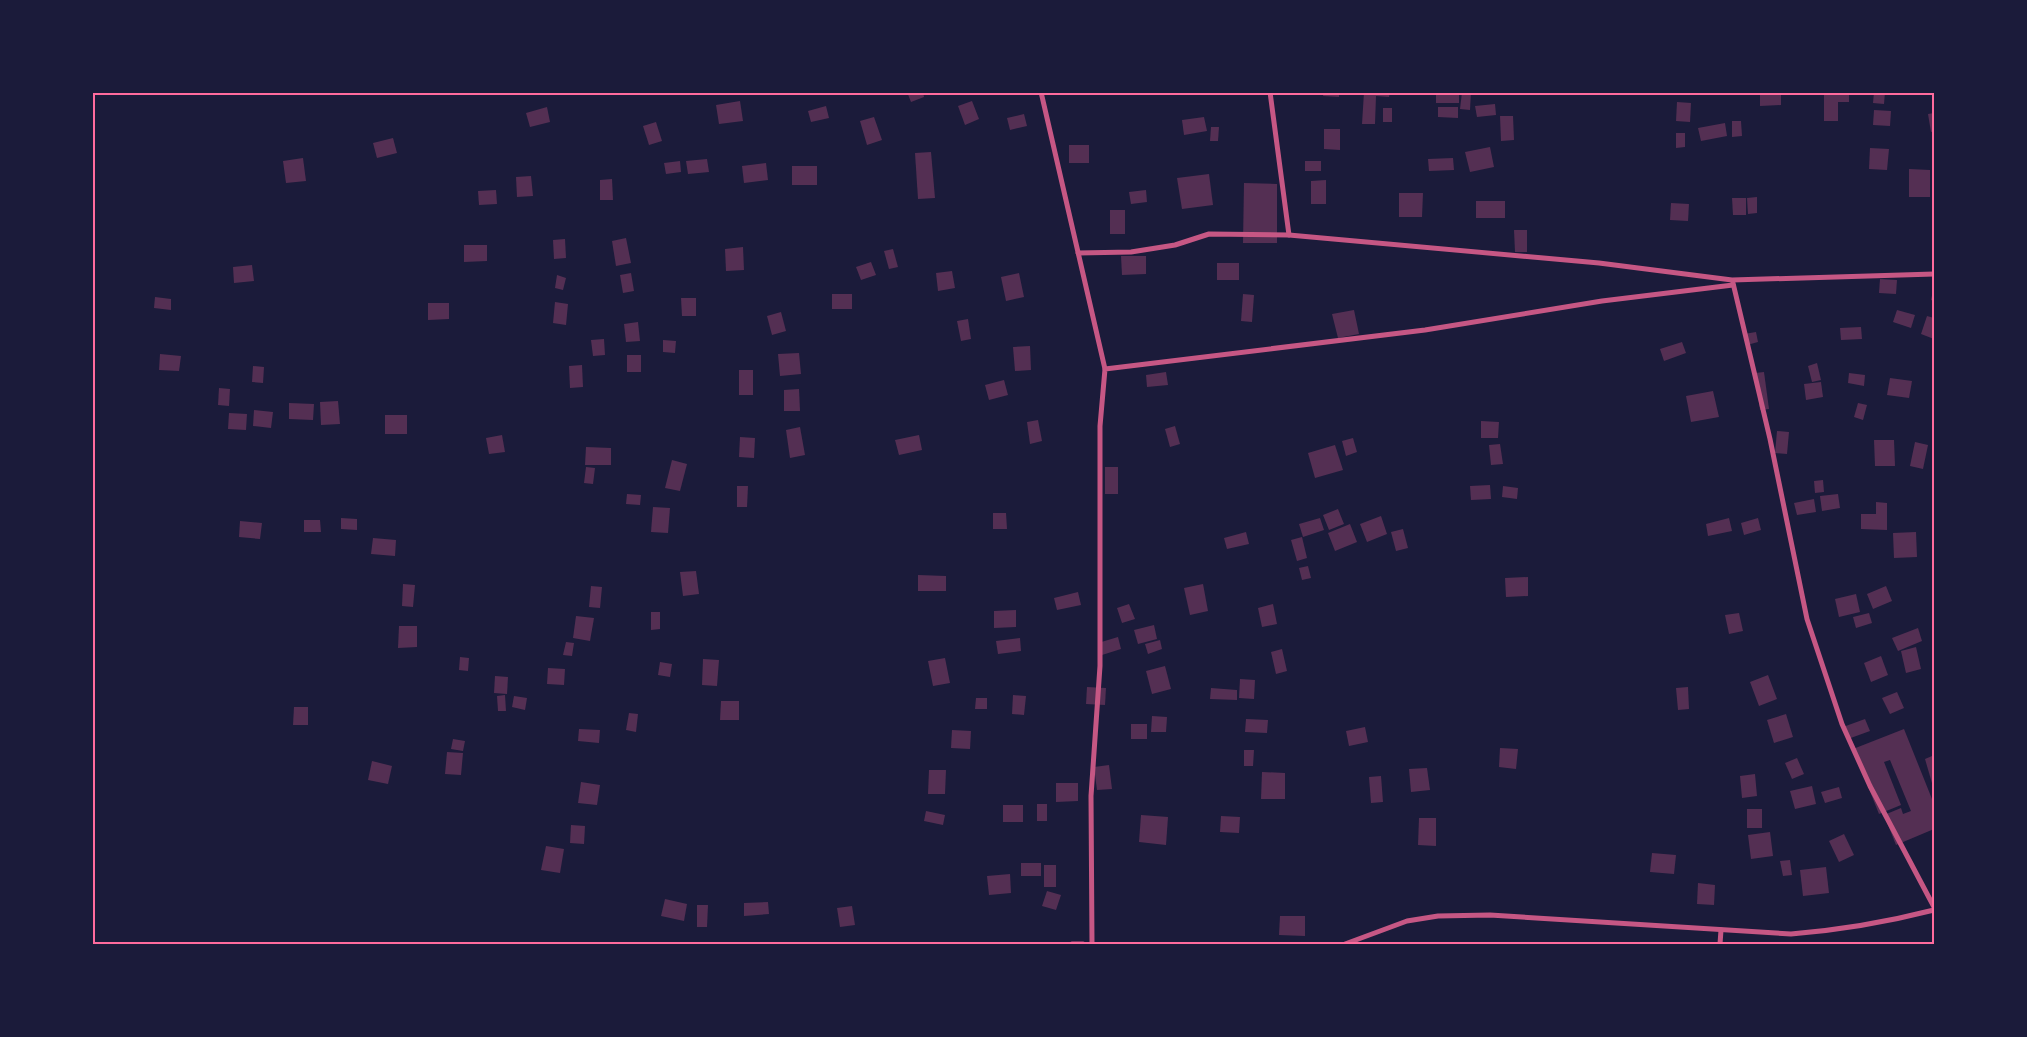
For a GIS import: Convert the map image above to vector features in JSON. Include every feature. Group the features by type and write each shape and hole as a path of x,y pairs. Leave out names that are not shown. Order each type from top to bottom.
{"street":[{"path":"1041,92 1106,369 1100,426 1100,666 1091,796 1092,944"},
{"path":"1270,92 1288,235"},
{"path":"1078,253 1131,252 1175,245 1209,234 1288,235 1589,262 1733,282"},
{"path":"1106,369 1425,330 1733,282 1934,274"},
{"path":"1345,944 1407,921 1438,916 1490,915 1791,934 1829,931 1890,921 1934,908 1870,786 1842,724 1807,619 1770,439 1733,282"},
{"path":"1720,944 1721,930"},
{"path":"1072,944 1083,944"}],"building":[{"path":"907,92 923,92 924,97 911,102"},
{"path":"1324,92 1339,92 1339,97 1323,96"},
{"path":"1364,92 1390,92 1389,97 1376,96 1375,124 1362,124"},
{"path":"1436,92 1459,92 1459,103 1436,103"},
{"path":"1462,92 1471,92 1470,110 1460,109"},
{"path":"1760,92 1781,92 1781,105 1760,106"},
{"path":"1824,92 1849,92 1849,102 1838,102 1838,121 1824,121"},
{"path":"1874,92 1885,92 1884,104 1873,103"},
{"path":"740,101 743,121 719,124 716,105"},
{"path":"972,101 979,119 965,125 958,106"},
{"path":"1677,102 1691,103 1690,122 1676,121"},
{"path":"1495,104 1496,115 1477,117 1475,106"},
{"path":"826,106 829,118 811,122 808,111"},
{"path":"547,107 550,122 530,127 526,113"},
{"path":"1438,107 1458,107 1458,118 1438,117"},
{"path":"1383,108 1392,108 1392,122 1383,122"},
{"path":"1874,110 1891,111 1890,126 1873,125"},
{"path":"1934,113 1934,131 1931,132 1928,114"},
{"path":"1024,114 1027,126 1010,130 1007,118"},
{"path":"1500,116 1513,116 1514,140 1501,141"},
{"path":"874,117 882,140 867,145 860,121"},
{"path":"1204,117 1207,131 1184,135 1182,120"},
{"path":"1732,121 1741,121 1742,136 1732,137"},
{"path":"656,122 662,141 649,145 643,126"},
{"path":"1725,123 1727,136 1701,141 1698,128"},
{"path":"1211,127 1219,127 1218,141 1210,141"},
{"path":"1324,129 1340,129 1340,150 1324,149"},
{"path":"1676,133 1685,133 1685,147 1676,148"},
{"path":"393,138 397,153 377,158 373,143"},
{"path":"1069,145 1089,145 1089,163 1069,163"},
{"path":"1490,147 1494,167 1470,172 1465,152"},
{"path":"1870,148 1889,149 1887,170 1869,169"},
{"path":"931,152 935,198 918,199 915,153"},
{"path":"303,158 306,181 286,183 283,161"},
{"path":"1453,158 1454,170 1429,171 1428,159"},
{"path":"707,159 709,172 688,174 686,161"},
{"path":"680,161 681,172 666,174 664,163"},
{"path":"1305,161 1321,161 1321,171 1305,171"},
{"path":"766,163 768,180 744,183 742,166"},
{"path":"792,166 817,166 817,185 792,185"},
{"path":"1909,169 1930,170 1930,197 1909,197"},
{"path":"1209,174 1213,205 1182,209 1177,178"},
{"path":"531,176 533,196 517,197 516,177"},
{"path":"612,179 613,200 600,200 600,180"},
{"path":"1326,180 1326,204 1311,204 1311,181"},
{"path":"1244,183 1277,184 1277,243 1243,243"},
{"path":"496,190 497,204 479,205 478,191"},
{"path":"1146,190 1147,202 1131,204 1129,192"},
{"path":"1399,193 1423,193 1422,217 1399,217"},
{"path":"1757,197 1757,213 1748,214 1747,198"},
{"path":"1732,198 1746,198 1746,215 1733,215"},
{"path":"1476,201 1505,201 1505,218 1476,218"},
{"path":"1671,203 1689,204 1688,221 1670,220"},
{"path":"1110,210 1125,210 1125,234 1110,234"},
{"path":"1514,230 1527,230 1527,252 1515,252"},
{"path":"626,238 631,263 616,266 612,241"},
{"path":"565,239 566,258 554,259 553,240"},
{"path":"464,245 487,245 487,261 464,262"},
{"path":"743,247 744,270 726,271 725,249"},
{"path":"893,249 898,267 889,269 884,251"},
{"path":"1121,256 1146,256 1146,274 1122,275"},
{"path":"871,262 876,275 861,280 856,267"},
{"path":"1217,263 1239,263 1239,280 1217,280"},
{"path":"252,265 254,281 234,283 233,267"},
{"path":"952,271 955,288 938,291 936,273"},
{"path":"631,273 634,291 623,293 620,275"},
{"path":"1019,273 1024,297 1006,301 1001,277"},
{"path":"557,275 566,278 563,290 555,288"},
{"path":"1880,279 1897,280 1896,294 1879,293"},
{"path":"1934,291 1934,301 1931,300"},
{"path":"832,294 852,294 852,309 832,309"},
{"path":"1243,294 1254,295 1252,322 1241,321"},
{"path":"155,297 171,299 171,310 154,308"},
{"path":"681,298 696,298 696,316 682,316"},
{"path":"555,302 568,304 566,325 553,323"},
{"path":"428,303 449,303 449,319 428,320"},
{"path":"1354,310 1359,334 1338,338 1332,314"},
{"path":"1897,310 1915,315 1911,328 1893,322"},
{"path":"781,312 786,331 772,335 767,316"},
{"path":"1927,316 1934,318 1934,339 1921,334"},
{"path":"968,319 971,339 961,341 957,321"},
{"path":"638,322 640,341 626,342 624,324"},
{"path":"1861,327 1862,339 1841,340 1840,328"},
{"path":"1756,332 1758,342 1747,345 1744,334"},
{"path":"604,339 605,355 593,356 591,340"},
{"path":"663,340 676,341 675,353 663,352"},
{"path":"1682,342 1686,353 1664,361 1660,349"},
{"path":"1030,346 1031,370 1015,371 1013,347"},
{"path":"799,353 801,374 780,376 778,354"},
{"path":"160,354 181,356 179,371 159,370"},
{"path":"627,355 641,355 641,372 627,372"},
{"path":"1817,363 1821,380 1812,382 1808,366"},
{"path":"582,365 583,387 570,388 569,366"},
{"path":"253,366 264,367 263,383 252,382"},
{"path":"739,370 753,370 753,395 739,395"},
{"path":"1166,372 1168,385 1147,387 1146,375"},
{"path":"1764,372 1769,409 1760,410 1755,373"},
{"path":"1849,373 1865,375 1864,386 1848,383"},
{"path":"1890,378 1912,381 1909,398 1887,395"},
{"path":"1004,380 1008,395 989,400 985,385"},
{"path":"1821,382 1823,397 1806,400 1804,384"},
{"path":"219,388 230,389 229,406 218,405"},
{"path":"799,389 800,411 784,411 784,390"},
{"path":"1713,391 1719,417 1691,422 1686,396"},
{"path":"338,401 340,424 321,425 320,402"},
{"path":"289,403 314,404 313,420 289,419"},
{"path":"1858,403 1867,405 1863,420 1854,417"},
{"path":"254,410 273,412 271,428 253,426"},
{"path":"229,413 247,414 246,430 228,429"},
{"path":"385,415 407,415 407,434 385,434"},
{"path":"1038,420 1042,441 1030,444 1027,422"},
{"path":"1481,421 1499,422 1498,438 1481,438"},
{"path":"1175,426 1180,444 1170,447 1165,429"},
{"path":"800,427 805,455 790,458 786,430"},
{"path":"1777,431 1789,432 1787,454 1775,453"},
{"path":"502,435 505,452 489,454 486,438"},
{"path":"919,435 922,450 899,455 895,440"},
{"path":"740,437 755,438 754,458 739,457"},
{"path":"1353,438 1357,452 1346,456 1342,441"},
{"path":"1874,440 1894,440 1895,466 1875,466"},
{"path":"1915,442 1928,445 1923,469 1910,466"},
{"path":"1500,444 1503,464 1491,465 1489,445"},
{"path":"1335,445 1343,470 1315,478 1308,453"},
{"path":"586,447 611,448 611,465 585,465"},
{"path":"672,460 687,464 680,491 665,488"},
{"path":"586,467 595,468 593,484 584,483"},
{"path":"1105,467 1118,467 1118,494 1105,494"},
{"path":"1823,480 1824,492 1815,493 1814,481"},
{"path":"1490,485 1491,499 1471,500 1470,486"},
{"path":"737,486 748,486 747,507 737,507"},
{"path":"1503,486 1518,488 1517,499 1502,497"},
{"path":"627,494 641,495 640,505 626,504"},
{"path":"1838,494 1840,508 1822,511 1820,496"},
{"path":"1814,499 1816,512 1797,515 1794,503"},
{"path":"1876,502 1887,503 1887,530 1861,529 1861,514 1876,514"},
{"path":"653,507 670,508 668,533 651,532"},
{"path":"1338,509 1344,524 1329,530 1323,515"},
{"path":"993,513 1006,513 1007,529 993,529"},
{"path":"1381,516 1387,534 1367,542 1360,524"},
{"path":"341,518 357,519 357,530 341,529"},
{"path":"1320,518 1324,530 1303,537 1299,524"},
{"path":"1729,518 1732,531 1708,536 1706,524"},
{"path":"1758,518 1761,530 1744,535 1741,523"},
{"path":"304,520 320,520 321,532 304,532"},
{"path":"240,521 262,523 260,539 239,537"},
{"path":"1350,524 1357,542 1335,551 1328,533"},
{"path":"1403,529 1408,548 1396,551 1391,532"},
{"path":"1246,532 1249,544 1227,549 1224,538"},
{"path":"1916,532 1917,557 1894,558 1893,533"},
{"path":"1302,537 1307,558 1297,561 1291,540"},
{"path":"373,538 396,540 395,556 371,554"},
{"path":"1932,562 1934,562 1934,575 1932,575"},
{"path":"1308,566 1311,578 1302,580 1299,568"},
{"path":"696,571 699,594 683,596 680,572"},
{"path":"918,575 946,576 946,591 918,591"},
{"path":"1528,577 1528,596 1506,597 1505,578"},
{"path":"403,584 415,585 413,607 402,606"},
{"path":"1203,584 1208,611 1190,615 1184,588"},
{"path":"591,586 602,587 600,608 589,607"},
{"path":"1886,586 1892,601 1873,609 1867,594"},
{"path":"1078,592 1081,605 1057,610 1054,598"},
{"path":"1856,594 1860,612 1839,617 1835,599"},
{"path":"1129,604 1135,619 1122,623 1117,608"},
{"path":"1273,604 1277,624 1262,627 1258,608"},
{"path":"1016,610 1016,627 994,628 994,611"},
{"path":"651,612 660,612 660,629 651,630"},
{"path":"1739,613 1743,631 1729,634 1725,615"},
{"path":"1869,613 1872,623 1856,628 1853,617"},
{"path":"576,616 594,618 590,641 573,638"},
{"path":"1154,625 1157,639 1138,644 1134,630"},
{"path":"399,626 417,626 417,647 398,648"},
{"path":"1918,628 1922,641 1898,651 1892,638"},
{"path":"1118,637 1121,649 1102,655 1098,643"},
{"path":"1020,638 1021,651 998,654 996,641"},
{"path":"1160,640 1162,649 1148,654 1145,644"},
{"path":"566,642 574,643 572,656 563,655"},
{"path":"1916,647 1921,669 1906,673 1901,651"},
{"path":"1282,649 1287,671 1276,674 1271,652"},
{"path":"1881,656 1888,675 1871,682 1864,663"},
{"path":"460,657 469,658 468,671 459,670"},
{"path":"945,658 950,683 933,686 928,661"},
{"path":"703,659 719,660 717,686 702,685"},
{"path":"660,662 672,664 670,677 658,675"},
{"path":"1165,666 1171,689 1152,694 1146,671"},
{"path":"548,668 565,669 564,685 547,684"},
{"path":"1768,675 1777,699 1759,706 1750,682"},
{"path":"495,676 508,677 507,694 494,693"},
{"path":"1240,679 1255,680 1254,699 1239,698"},
{"path":"1087,687 1106,688 1105,705 1086,704"},
{"path":"1688,687 1689,709 1678,710 1676,688"},
{"path":"1211,688 1237,690 1237,700 1210,699"},
{"path":"1897,692 1904,708 1890,714 1882,698"},
{"path":"505,695 506,711 498,711 497,696"},
{"path":"1013,695 1026,696 1024,715 1012,714"},
{"path":"514,696 527,698 525,710 512,707"},
{"path":"976,698 987,698 987,709 975,709"},
{"path":"721,701 739,701 739,720 720,720"},
{"path":"294,707 308,707 308,725 293,725"},
{"path":"629,713 638,714 636,732 626,730"},
{"path":"1786,714 1793,737 1774,743 1767,720"},
{"path":"1152,716 1167,717 1166,732 1151,732"},
{"path":"1246,719 1268,720 1267,733 1245,732"},
{"path":"1865,719 1870,731 1848,739 1843,727"},
{"path":"1131,724 1147,724 1147,739 1131,739"},
{"path":"1365,727 1368,742 1349,746 1346,731"},
{"path":"579,729 600,730 599,743 578,741"},
{"path":"1904,729 1934,804 1934,829 1896,845 1884,815 1901,808 1903,814 1911,811 1890,760 1884,762 1901,805 1879,814 1853,749"},
{"path":"952,730 971,731 970,749 951,748"},
{"path":"453,739 465,741 463,751 451,749"},
{"path":"1500,748 1518,749 1516,769 1499,767"},
{"path":"1244,750 1254,750 1253,766 1244,766"},
{"path":"447,752 463,753 461,775 445,774"},
{"path":"1932,756 1934,764 1934,790 1925,759"},
{"path":"1797,758 1804,774 1792,779 1785,763"},
{"path":"372,761 392,766 388,784 368,780"},
{"path":"1109,765 1112,789 1097,790 1094,767"},
{"path":"1427,768 1430,790 1411,792 1409,769"},
{"path":"929,770 946,770 945,794 928,794"},
{"path":"1262,772 1285,773 1285,799 1261,799"},
{"path":"1755,774 1757,796 1742,798 1740,776"},
{"path":"1381,776 1383,802 1371,803 1369,777"},
{"path":"581,782 600,785 597,805 578,803"},
{"path":"1056,783 1078,783 1078,801 1056,802"},
{"path":"1812,786 1816,804 1795,809 1790,791"},
{"path":"1839,787 1842,798 1825,803 1821,792"},
{"path":"1037,804 1047,804 1047,821 1037,821"},
{"path":"1003,805 1023,805 1023,822 1003,822"},
{"path":"1747,809 1762,809 1762,828 1747,828"},
{"path":"926,811 945,815 943,825 924,821"},
{"path":"1141,815 1168,817 1166,845 1139,842"},
{"path":"1221,816 1240,817 1239,833 1220,832"},
{"path":"1419,818 1436,818 1436,846 1418,845"},
{"path":"571,825 585,826 584,844 570,843"},
{"path":"1770,832 1773,856 1751,859 1748,835"},
{"path":"1844,834 1854,855 1839,862 1829,841"},
{"path":"546,846 564,849 560,873 541,870"},
{"path":"1652,853 1676,855 1674,874 1650,872"},
{"path":"1790,860 1792,875 1783,876 1780,861"},
{"path":"1021,863 1041,863 1041,876 1021,876"},
{"path":"1044,865 1056,865 1056,887 1044,887"},
{"path":"1826,867 1829,893 1803,896 1800,870"},
{"path":"1010,874 1011,893 989,895 987,876"},
{"path":"1698,883 1715,885 1714,905 1697,904"},
{"path":"1047,891 1061,895 1056,910 1042,906"},
{"path":"665,899 687,904 684,921 661,916"},
{"path":"768,902 769,914 744,916 744,903"},
{"path":"697,905 708,905 707,927 697,927"},
{"path":"852,906 855,925 840,927 837,908"},
{"path":"1280,916 1305,916 1305,936 1279,935"}]}
